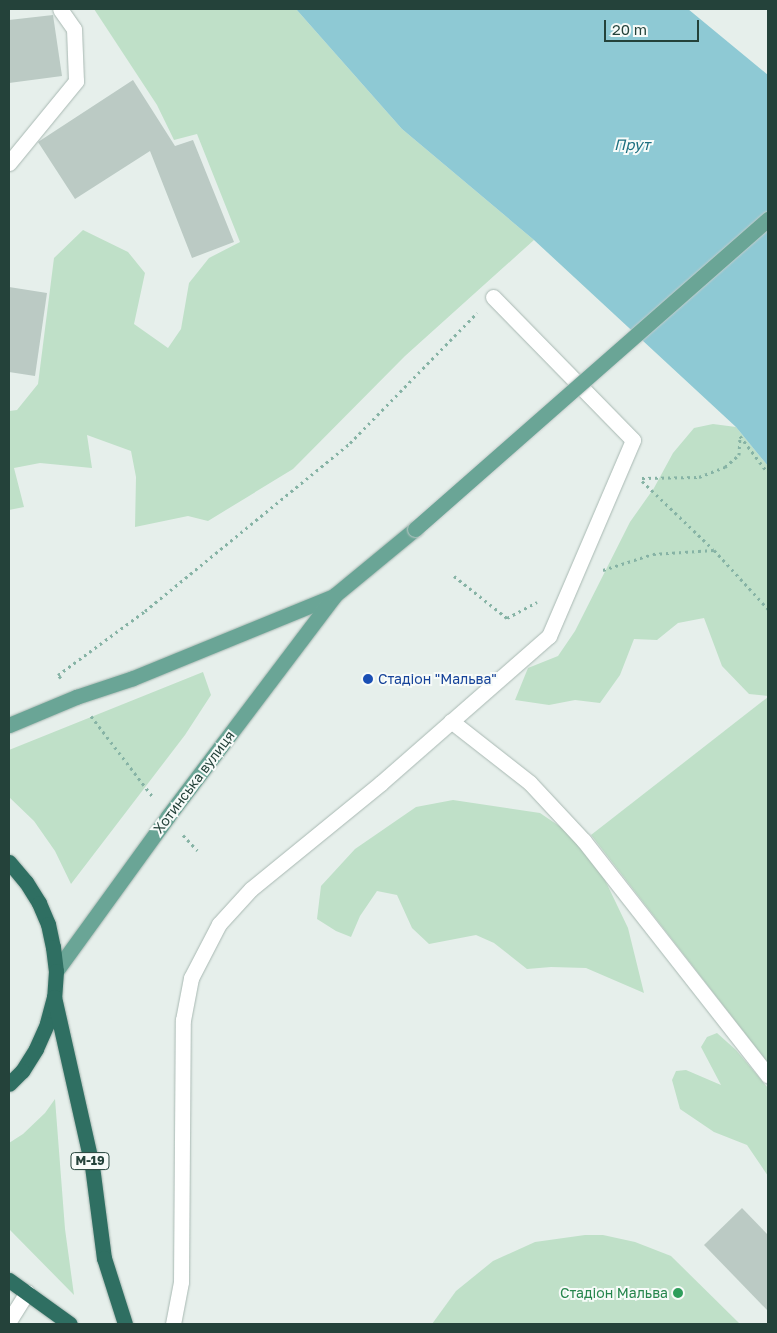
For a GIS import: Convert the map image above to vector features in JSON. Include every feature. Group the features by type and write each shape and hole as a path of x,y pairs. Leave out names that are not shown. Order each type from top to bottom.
{"highway":[{"name":"М-19","path":"9,862 26,882 39,903 48,924 56,970 54,998 48,1024 22,1071 9,1084"},
{"name":"М-19","path":"54,998 92,1166 104,1258 125,1324"},
{"path":"9,1280 70,1324"}],"main road":[{"name":"Хотинська вулиця","path":"56,970 168,816 335,595 415,529 768,219"},
{"name":"Хотинська вулиця","path":"9,726 76,697 133,678 335,595"}],"lane":[{"path":"9,163 76,81 74,29 60,9"},
{"path":"173,1324 182,1282 183,1020 191,978 219,924 251,889 381,783 549,636 633,440 493,297"},
{"path":"452,721 530,783 584,841 768,1076"},
{"path":"9,1320 27,1292"}],"path":[{"path":"197,850 168,816 58,675 144,611 350,443 493,297"},
{"path":"639,478 699,477 725,468 739,455 740,436 768,474"},
{"path":"635,474 714,550 768,609"},
{"path":"600,571 653,554 714,550"},
{"path":"454,576 507,618 541,600"}],"green space":[{"path":"94,9 296,9 402,129 534,240 405,356 293,469 208,521 188,516 135,527 136,477 131,451 87,435 92,468 40,463 14,468 24,507 9,510 9,411 17,410 38,384 54,258 83,230 128,252 145,273 134,324 168,348 181,329 189,283 209,258 240,242 197,134 174,140 157,105"},
{"path":"713,424 736,427 768,466 768,696 749,694 722,666 704,618 678,623 657,640 634,639 620,675 600,703 575,700 549,705 515,700 528,668 558,656 575,631 630,522 654,488 673,453 694,428"},
{"path":"203,672 211,695 185,735 71,884 55,851 34,821 9,797 9,750"},
{"path":"768,697 768,1063 591,835"},
{"path":"453,800 540,813 568,832 605,880 628,928 644,993 586,968 551,967 527,969 494,943 476,935 429,944 412,928 397,895 377,891 360,916 351,937 336,931 317,919 321,886 355,849 416,807"},
{"path":"717,1033 736,1050 768,1088 768,1176 747,1145 714,1132 680,1109 672,1080 676,1071 686,1070 721,1085 701,1047 707,1037"},
{"path":"55,1099 65,1229 74,1295 9,1229 9,1143 23,1134 45,1113"},
{"path":"585,1235 603,1235 635,1242 671,1256 740,1324 432,1324 456,1291 493,1261 535,1242"}],"water":[{"name":"Прут","path":"296,9 688,9 768,75 768,466 736,427 534,240 402,129"}],"building":[{"path":"53,15 62,76 9,83 9,20"},
{"path":"133,80 175,146 193,140 234,242 192,258 150,151 75,199 38,142"},
{"path":"9,287 47,293 35,376 9,372"},
{"path":"742,1208 768,1235 768,1311 704,1245"}],"place":[{"name":"Стадіон \"Мальва\"","path":"368,679"},
{"name":"Стадіон Мальва","path":"678,1293"}]}
